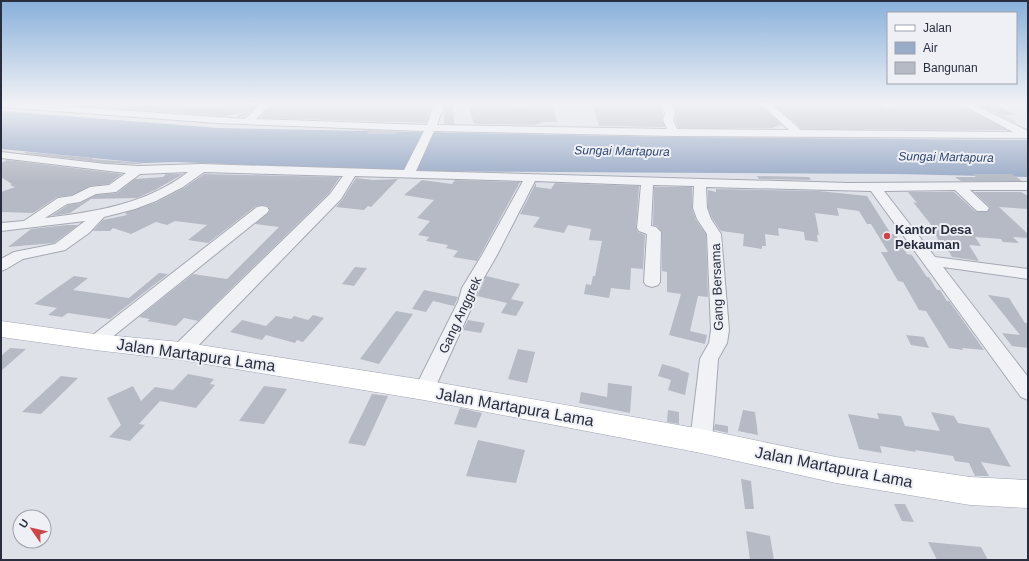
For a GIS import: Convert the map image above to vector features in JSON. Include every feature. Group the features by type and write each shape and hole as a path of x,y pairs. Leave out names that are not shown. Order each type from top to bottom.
{"main road":[{"name":"Jalan Martapura Lama","path":"1,329 96,342 181,351 424,390 701,441 836,470 970,491 1028,494"}],"street":[{"path":"409,173 430,130"},
{"path":"445,130 1028,135"},
{"path":"796,130 800,134"},
{"path":"1018,130 1028,135"},
{"path":"1,155 106,168 138,170 201,168 409,173 647,182 875,187 1028,186"},
{"path":"1,227 99,215 133,205 172,189 201,168"},
{"path":"27,224 63,201 75,199 91,191 112,189 138,170"},
{"path":"181,351 336,196 338,190 352,172"},
{"name":"Gang Anggrek","path":"424,390 466,302 466,297 471,285 483,268 531,178"},
{"path":"647,182 644,228 654,232 652,282"},
{"name":"Gang Bersama","path":"700,183 700,208 704,219 714,234 720,330 718,343 709,359 701,441"},
{"path":"875,187 1028,392"},
{"path":"959,187 982,208"},
{"path":"64,220 92,202 86,202 103,190"},
{"path":"96,342 262,210"},
{"path":"1,266 19,255 60,247 84,230 99,215"},
{"path":"932,262 1028,274"}],"water":[{"name":"Sungai Martapura","path":"1,130 328,130 670,137 1028,140 1028,177 897,174 397,171 177,162 144,163 1,149"}],"building":[{"path":"358,130 398,131 396,134 367,134 368,131"},
{"path":"26,152 144,163 106,163 23,153"},
{"path":"7,160 122,174 108,184 90,186 72,195 57,197 33,213 1,212 1,192 15,187 10,185 12,184 1,177 1,163"},
{"path":"166,174 183,174 155,190 137,198 91,199 70,213 51,216 68,205 81,203 96,195 117,193 135,179 163,177"},
{"path":"204,174 340,177 329,193 198,321 184,318 176,326 147,321 150,319 139,317 193,274 227,279 279,227 255,224 270,211 268,206 262,205 256,206 208,243 188,240 207,225 175,221 167,225 156,222 131,234 113,228 110,231 93,231 103,220 127,215 125,213 157,202 184,188"},
{"path":"973,174 1012,174 1022,181 961,181 955,177 976,177"},
{"path":"757,176 809,177 811,180 759,179"},
{"path":"356,178 374,180 398,179 371,207 368,206 364,210 336,207"},
{"path":"422,180 452,184 455,180 520,182 477,261 453,257 458,251 446,248 448,245 426,241 429,237 418,235 430,221 417,218 434,200 404,195"},
{"path":"536,183 536,187 551,189 555,183 639,186 636,228 638,232 645,235 643,269 631,268 630,290 611,288 609,298 584,294 586,284 591,285 593,276 595,276 602,241 589,240 591,229 568,225 564,233 533,227 540,217 520,214"},
{"path":"654,187 692,187 692,209 696,220 706,234 708,297 698,296 690,331 707,335 705,344 669,335 681,294 667,292 667,272 662,271 662,232 657,226 653,225"},
{"path":"716,189 819,191 867,196 891,234 895,234 907,254 912,255 937,290 940,290 947,301 949,301 984,350 949,348 926,311 919,310 903,282 898,281 881,252 888,252 871,224 867,224 859,211 837,208 839,216 815,213 819,235 817,235 818,242 805,240 804,232 778,228 779,236 765,234 766,246 762,246 762,249 743,246 744,234 721,231 712,218 708,208 708,190 716,192"},
{"path":"908,192 954,192 976,212 987,212 990,207 974,192 1021,192 1028,196 1028,209 999,207 1028,234 1028,238 1013,237 1019,243 1003,242 1001,239 975,237 981,246 969,245 979,261 952,257 943,241 939,241 932,226 913,202 917,203"},
{"path":"78,225 54,243 8,247 31,229"},
{"path":"355,267 367,268 354,286 342,284"},
{"path":"159,273 168,274 110,319 68,313 62,317 48,315 57,308 34,304 74,276 88,278 73,290 129,298"},
{"path":"486,276 520,284 511,299 524,302 516,316 501,313 507,303 477,296"},
{"path":"424,290 458,297 454,306 433,301 426,312 412,309"},
{"path":"988,295 1009,298 1025,323 1028,323 1028,348 1012,346 1002,333 1020,335"},
{"path":"396,311 413,314 379,364 360,359"},
{"path":"313,315 324,318 303,342 297,340 295,343 266,335 262,340 230,332 242,320 266,326 276,316 291,319 294,316 308,320"},
{"path":"468,320 485,323 481,333 463,330"},
{"path":"906,335 924,337 929,348 911,345"},
{"path":"10,348 26,349 1,371 1,356"},
{"path":"518,349 535,352 527,383 508,379"},
{"path":"662,364 689,373 685,395 668,390 671,380 658,376"},
{"path":"188,374 214,379 210,384 215,385 196,408 160,401 139,424 145,425 130,441 109,437 121,425 107,398 133,386 141,401 155,387 173,390"},
{"path":"61,376 78,378 41,414 22,412"},
{"path":"608,383 632,386 630,413 579,403 581,392 607,397"},
{"path":"264,386 287,389 264,424 239,421"},
{"path":"372,394 388,396 365,446 348,443"},
{"path":"460,408 482,413 476,428 454,424"},
{"path":"668,410 679,412 679,424 667,422"},
{"path":"743,410 755,412 758,435 738,431"},
{"path":"931,412 954,416 958,423 989,428 1011,467 981,462 989,476 975,476 969,463 955,461 953,456 880,446 882,453 859,449 848,414 879,419 877,413 901,416 905,426 940,431"},
{"path":"715,424 728,426 728,433 714,430"},
{"path":"478,440 525,450 516,483 466,476"},
{"path":"741,479 751,481 754,509 745,509"},
{"path":"894,504 905,504 914,522 902,521"},
{"path":"746,531 770,536 774,560 750,560"},
{"path":"928,542 981,547 988,560 937,560"}],"place":[{"name":"Kantor Desa Pekauman","path":"887,236"}]}
